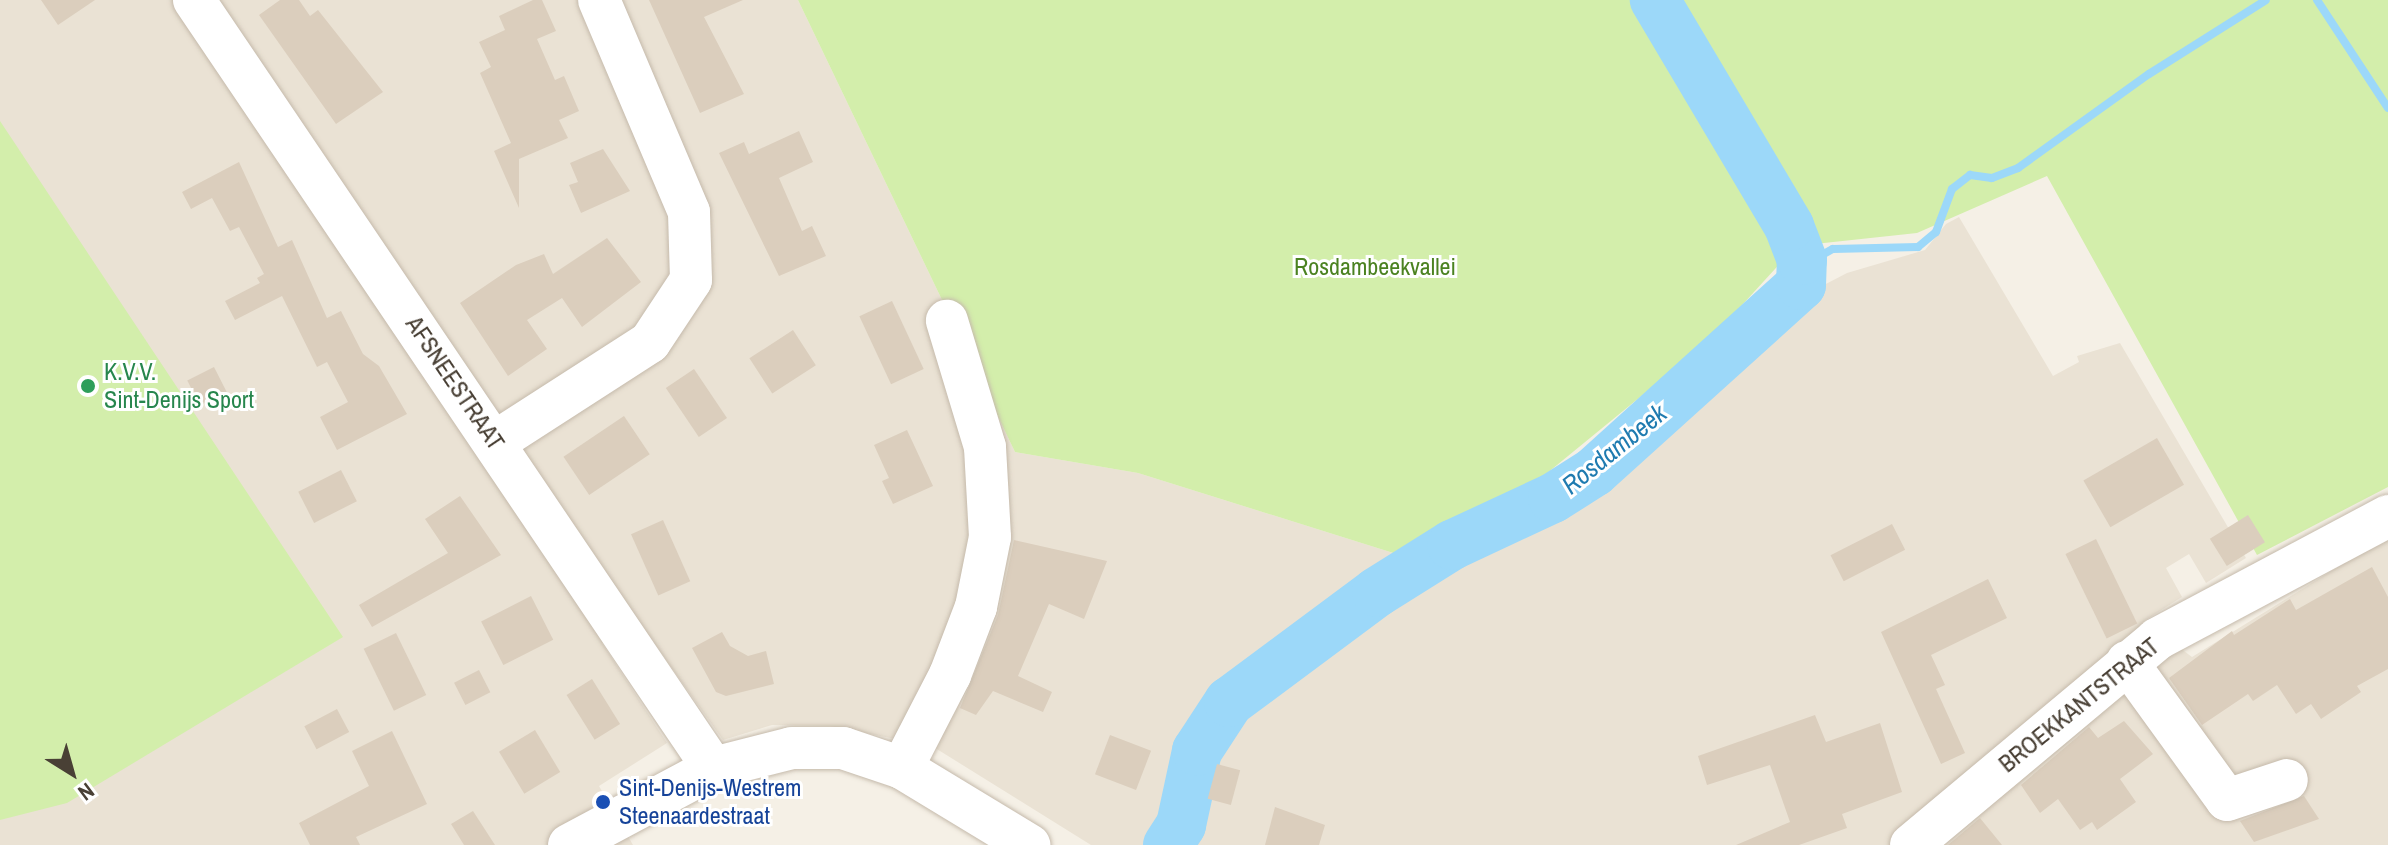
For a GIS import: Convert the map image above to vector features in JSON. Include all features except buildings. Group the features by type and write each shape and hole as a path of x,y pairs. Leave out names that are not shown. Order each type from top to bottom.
{"street":[{"name":"AFSNEESTRAAT","path":"194,0 713,768"},
{"path":"495,442 650,342 691,280 689,212 599,0"},
{"path":"902,768 950,675 976,607 990,537 985,447 947,321"},
{"name":"BROEKKANTSTRAAT","path":"1911,845 2127,662 2195,618 2388,516"},
{"path":"2127,662 2227,800 2287,780"},
{"path":"584,840 713,768 792,748 843,748 902,768 1029,845"}],"shaded area":[{"path":"0,0 798,0 1015,452 1138,473 1422,562 1358,587 1218,693 1199,713 1155,845 1091,845 932,746 829,726 772,725 723,740 642,626 602,643 667,743 599,786 633,845 0,845"},
{"path":"1959,217 2053,376 2079,362 2077,356 2120,343 2246,558 2206,583 2189,554 2166,568 2182,597 2144,621 2192,657 2388,536 2388,845 1182,845 1199,807 1213,744 1221,734 1438,571 1566,508 1633,463 1755,336 1806,298 1818,280 1822,286 1847,273 1925,250 1946,224"}],"green space":[{"name":"Rosdambeekvallei","path":"798,0 2388,0 2388,487 2257,555 2047,176 1917,233 1796,246 1711,339 1502,510 1422,562 1138,473 1015,452"},
{"name":"K.V.V. Sint-Denijs Sport","path":"0,121 343,637 67,803 0,820"}],"waterway":[{"name":"Rosdambeek","path":"1168,845 1181,825 1197,751 1229,702 1377,592 1452,545 1553,498 1594,472 1801,285 1802,260 1789,226 1655,0"},
{"path":"1802,266 1833,249 1918,247 1936,232 1952,189 1970,175 1992,178 2018,168 2149,74 2266,0"},
{"path":"2317,0 2388,108"}],"place":[{"name":"K.V.V. Sint-Denijs Sport","path":"88,386"},
{"name":"Sint-Denijs-Westrem Steenaardestraat","path":"603,802"}]}
